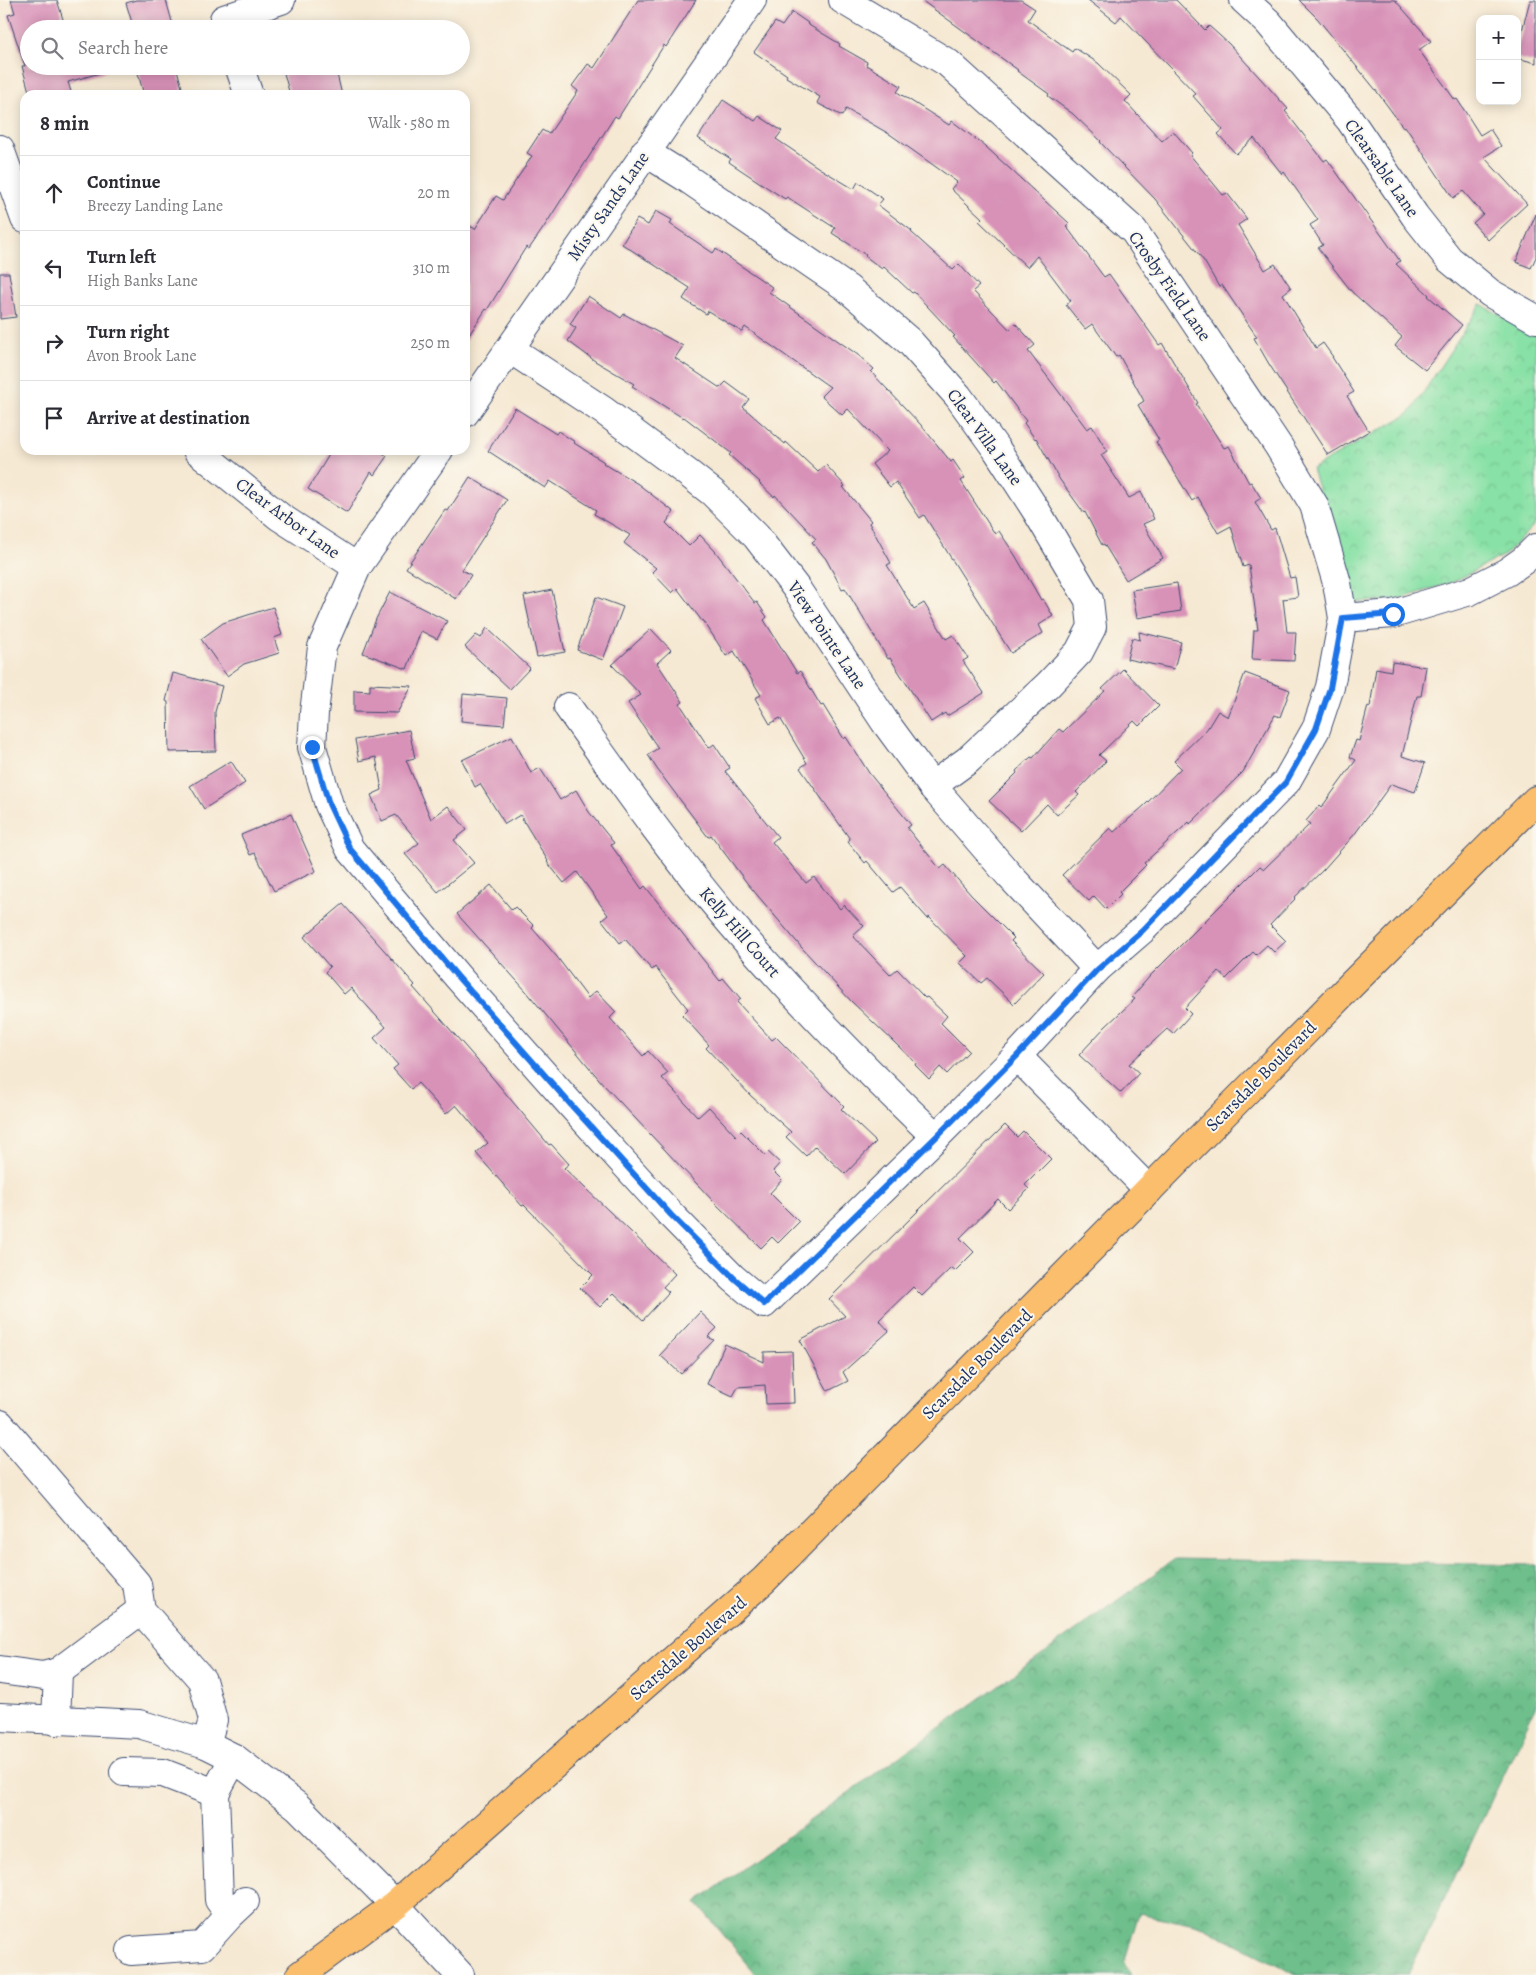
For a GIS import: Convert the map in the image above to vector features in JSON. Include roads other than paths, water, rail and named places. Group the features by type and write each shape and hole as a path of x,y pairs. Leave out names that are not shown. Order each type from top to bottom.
{"main road":[{"name":"Scarsdale Boulevard","path":"300,1975 395,1905 764,1580 1536,800"},
{"name":"Scarsdale Boulevard","path":"329,1975 395,1905"}],"street":[{"path":"223,16 280,0"},
{"name":"Misty Sands Lane","path":"470,406 752,0"},
{"name":"Crosby Field Lane","path":"843,0 948,63 1134,231 1279,447 1314,505 1337,583 1343,618"},
{"name":"Clearsable Lane","path":"1244,0 1268,22 1350,120 1415,216 1449,258 1490,293 1536,319"},
{"path":"242,75 247,90"},
{"path":"0,149 20,205"},
{"name":"Clear Villa Lane","path":"646,152 847,288 910,342 958,396 997,450 1037,512 1089,600 1092,627 1079,652 1048,685 968,760 932,786"},
{"name":"View Pointe Lane","path":"510,349 604,411 689,474 713,493 756,536 796,588 885,722 932,786 1008,875 1097,970"},
{"name":"Clear Arbor Lane","path":"203,455 280,517 357,567"},
{"path":"435,455 357,567 322,647 312,747 329,804 350,849 457,976 671,1215 734,1278 764,1304 1017,1056 1097,970 1142,931 1286,782 1316,729 1330,688 1343,618 1393,614 1470,591 1532,560"},
{"name":"Kelly Hill Court","path":"568,707 678,858 729,921 828,1029 936,1137"},
{"path":"1017,1056 1149,1190"},
{"path":"0,1424 137,1584 141,1610 202,1680 213,1720 206,1744"},
{"path":"0,1670 43,1676 58,1672 141,1610"},
{"path":"56,1721 58,1672"},
{"path":"0,1717 139,1724 206,1744 234,1758 297,1806 395,1905 460,1975"},
{"path":"131,1951 202,1946 237,1908 219,1900 215,1793 234,1758"},
{"path":"124,1772 163,1773 215,1793"}]}
